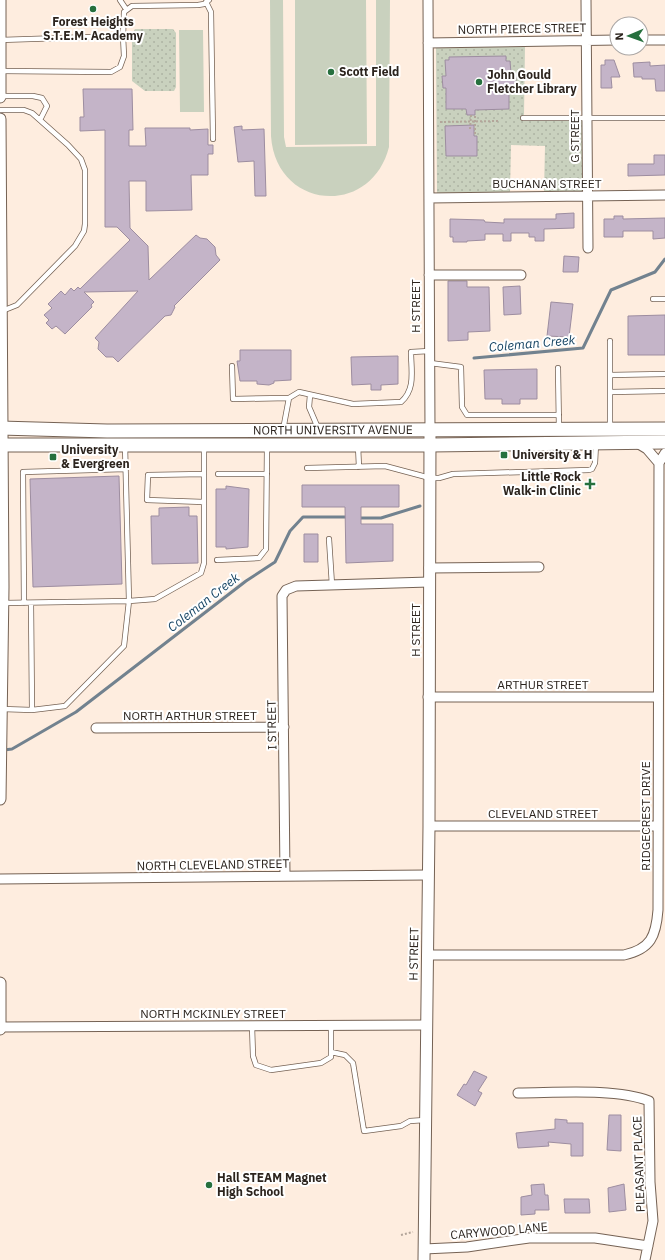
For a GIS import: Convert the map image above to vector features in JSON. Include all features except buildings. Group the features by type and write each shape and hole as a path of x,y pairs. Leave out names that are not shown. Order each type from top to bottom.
{"main road":[{"name":"NORTH UNIVERSITY AVENUE","path":"0,428 107,431 665,429"},
{"name":"NORTH UNIVERSITY AVENUE","path":"1,445 430,445 665,442"}],"street":[{"path":"0,0 0,97"},
{"name":"H STREET","path":"424,1254 427,875 429,826 428,697 430,351 428,0"},
{"name":"G STREET","path":"586,0 588,248"},
{"name":"NORTH PIERCE STREET","path":"428,42 609,40"},
{"path":"649,40 665,40"},
{"path":"0,119 0,428 3,603 0,799"},
{"name":"BUCHANAN STREET","path":"429,198 665,196"},
{"path":"429,275 521,275"},
{"path":"636,442 647,449 659,463 665,453"},
{"name":"RIDGECREST DRIVE","path":"427,955 617,956 640,950 652,938 657,922 659,463"},
{"path":"429,568 539,567"},
{"path":"332,585 429,582"},
{"name":"I STREET","path":"286,876 281,601 286,590 299,586 332,585"},
{"name":"ARTHUR STREET","path":"428,697 658,697"},
{"name":"NORTH ARTHUR STREET","path":"96,728 284,727"},
{"name":"CLEVELAND STREET","path":"429,826 657,826"},
{"name":"NORTH CLEVELAND STREET","path":"0,879 183,879 286,876 427,875"},
{"path":"0,983 0,1028"},
{"name":"NORTH MCKINLEY STREET","path":"0,1028 426,1025"},
{"name":"PLEASANT PLACE","path":"518,1093 609,1093 638,1097 649,1101 650,1182 653,1221 645,1260"},
{"name":"CARYWOOD LANE","path":"424,1254 529,1238 595,1238 648,1246"}],"lane":[{"path":"120,0 126,9"},
{"path":"0,71 114,71 123,63 123,14 126,9 147,2 174,2 198,5 208,1 211,12 213,139"},
{"path":"0,40 124,36"},
{"path":"0,97 33,96 42,98 47,106 40,120"},
{"path":"0,110 24,110 32,113 77,152 84,164 85,224 84,231 75,246 25,298 17,306 0,311"},
{"path":"523,118 665,118"},
{"path":"653,299 665,299"},
{"path":"610,341 610,429"},
{"path":"232,366 232,399 289,398 299,392 353,404 402,402 409,396 412,384 411,352 430,351"},
{"path":"430,363 461,367 462,408 467,415 559,415"},
{"path":"558,368 559,429"},
{"path":"610,375 665,374"},
{"path":"610,392 665,391"},
{"path":"310,395 309,406 319,430"},
{"path":"283,430 289,398"},
{"path":"307,468 385,466 430,478 439,478 453,474 589,470 592,469 594,463 596,443"},
{"path":"2,709 32,710 65,706 124,646 129,601 125,445"},
{"path":"3,603 129,601 155,599 201,573 204,564 204,445"},
{"path":"217,560 259,558 266,549 267,445"},
{"path":"358,445 359,467"},
{"path":"24,603 23,472 126,469"},
{"path":"204,474 148,475 147,500 204,502"},
{"path":"218,474 267,474"},
{"path":"329,539 332,585"},
{"path":"31,603 32,710"},
{"path":"252,1026 256,1065 270,1070 321,1063 331,1057 331,1026"},
{"path":"331,1052 345,1055 353,1062 364,1131 401,1126 410,1121 425,1120"}],"path":[{"path":"470,129 471,115"},
{"path":"475,116 475,135"},
{"path":"440,122 454,124 498,121"},
{"path":"401,1235 413,1232"}],"green space":[{"path":"270,0 283,0 284,137 286,147 376,146 376,0 390,0 389,147 379,170 364,186 345,194 325,196 306,191 289,179 277,161 271,136"},
{"name":"Scott Field","path":"295,0 366,0 367,144 295,145"},
{"path":"135,29 173,29 176,33 176,87 174,91 145,91 132,81 132,36"},
{"path":"179,30 203,30 204,112 180,112"},
{"path":"525,45 524,115 583,115 584,193 544,192 545,146 511,145 510,192 437,193 436,46"}],"waterway":[{"name":"Coleman Creek","path":"474,358 583,348 611,290 655,272 665,259"},
{"name":"Coleman Creek","path":"358,518 381,518 420,506"},
{"name":"Coleman Creek","path":"4,750 12,749 76,712 246,581 275,562 290,531 303,517 348,517"}],"place":[{"name":"Forest Heights S.T.E.M. Academy","path":"93,9"},
{"name":"Scott Field","path":"331,72"},
{"name":"John Gould Fletcher Library","path":"479,82"},
{"name":"University & H","path":"504,455"},
{"name":"University & Evergreen","path":"53,457"},
{"name":"Little Rock Walk-in Clinic","path":"590,484"},
{"name":"Hall STEAM Magnet High School","path":"209,1185"}]}
